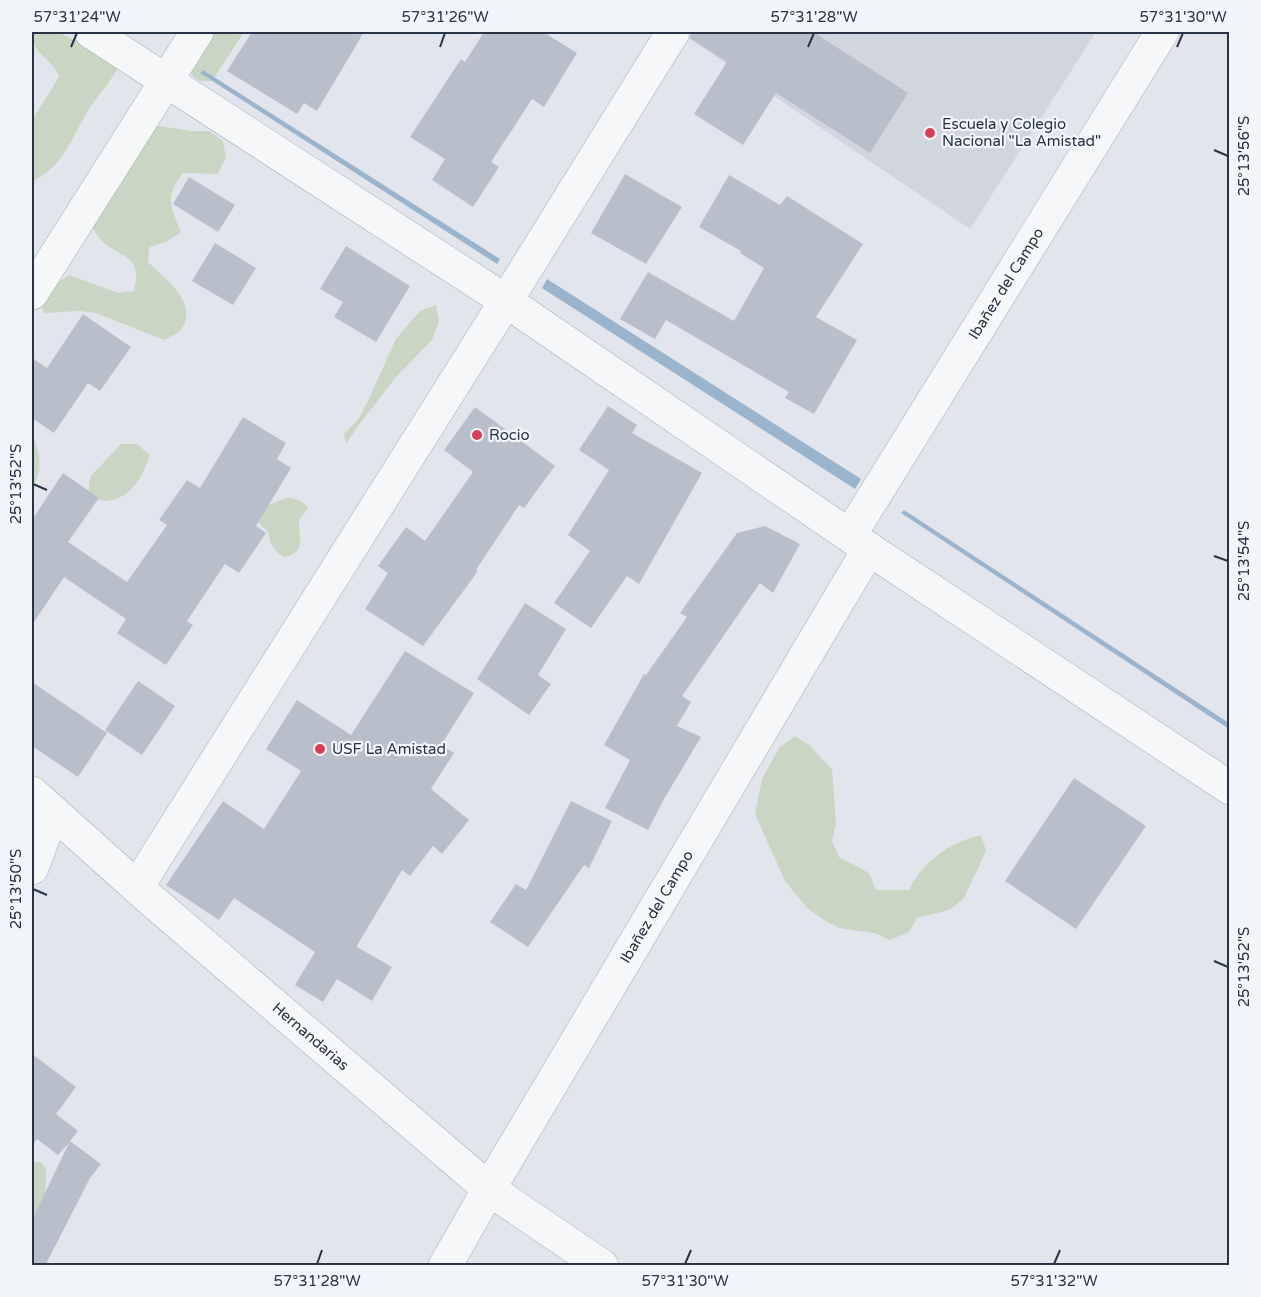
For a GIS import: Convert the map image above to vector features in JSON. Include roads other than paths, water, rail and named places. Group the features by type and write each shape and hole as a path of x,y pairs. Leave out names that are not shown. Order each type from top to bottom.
{"street":[{"path":"92,32 506,301 859,542 1230,788"},
{"path":"32,293 197,32"},
{"path":"137,887 673,32"},
{"name":"Ibañez del Campo","path":"445,1266 859,542 1162,32"},
{"path":"32,867 42,803"},
{"name":"Hernandarias","path":"42,803 489,1189 602,1266"}],"water":[{"path":"203,70 500,259 497,264 200,73"},
{"path":"547,279 861,479 855,489 542,288"},
{"path":"904,510 1229,723 1229,729 901,513"}],"place":[{"name":"Escuela y Colegio Nacional \"La Amistad\"","path":"930,133"},
{"name":"Rocio","path":"477,435"},
{"name":"USF La Amistad","path":"320,749"}]}
